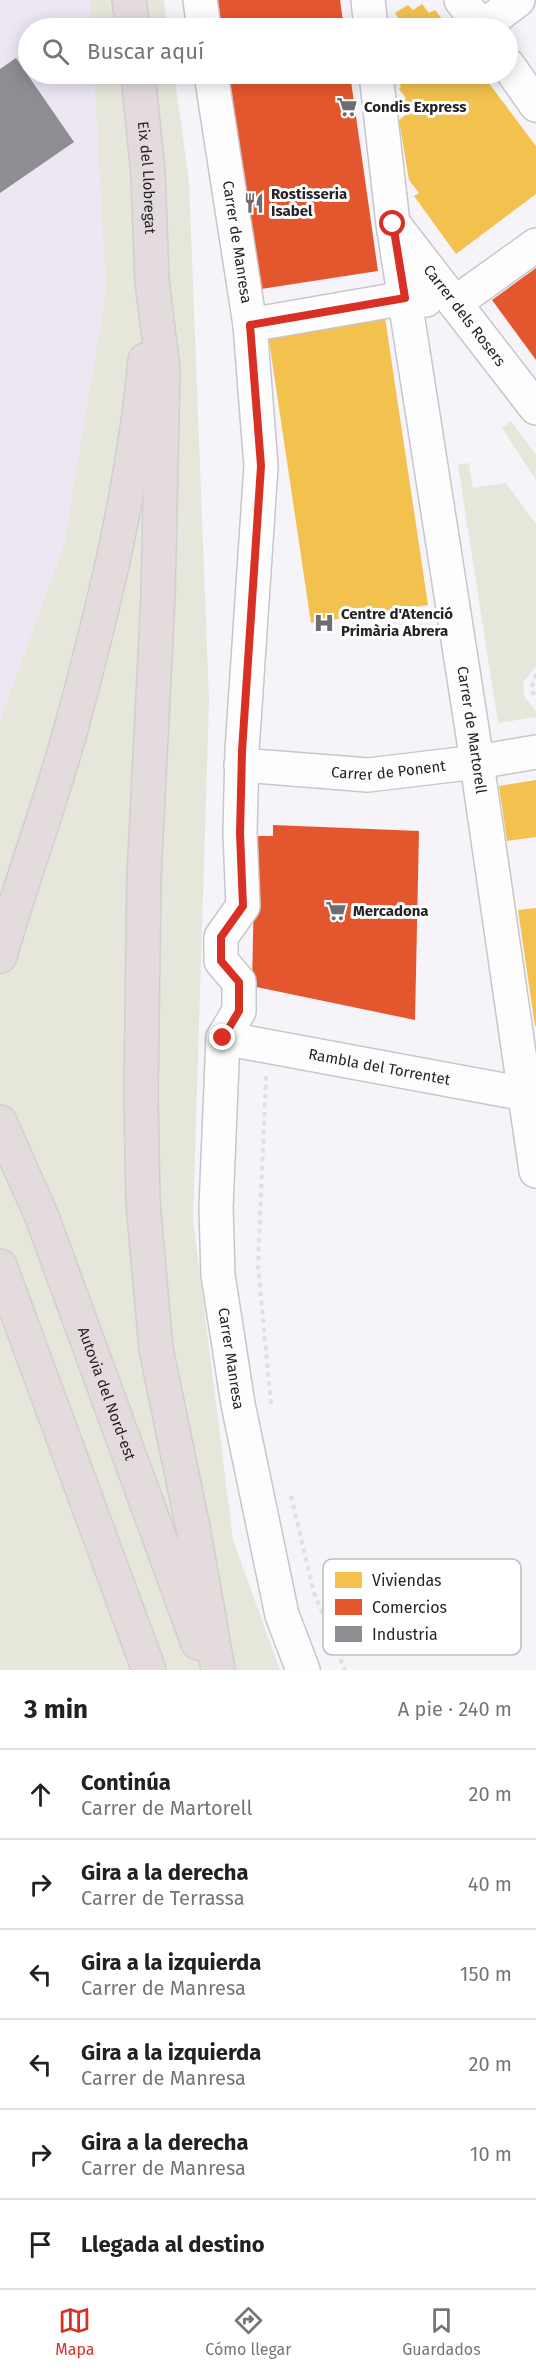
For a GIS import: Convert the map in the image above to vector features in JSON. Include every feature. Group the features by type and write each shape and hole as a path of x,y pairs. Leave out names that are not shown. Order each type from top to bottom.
{"highway":[{"path":"129,0 132,18"},
{"path":"136,18 140,0"},
{"name":"Eix del Llobregat","path":"139,84 148,173 152,281"},
{"path":"0,956 71,727 119,531 132,462 143,379 152,281"},
{"path":"152,281 163,369 163,450 144,877 141,1093 143,1202 156,1349 194,1533 218,1670"},
{"name":"Autovia del Nord-est","path":"0,1122 42,1217 208,1670"},
{"path":"0,1266 149,1670"}],"street":[{"path":"200,0 203,18"},
{"path":"368,0 370,18"},
{"path":"461,0 474,18"},
{"path":"495,18 518,0"},
{"path":"518,80 536,105"},
{"name":"Carrer de Manresa","path":"213,84 250,325 261,466 241,765 240,833 243,906 221,937 221,961 239,982 239,1011 223,1038"},
{"name":"Carrer de Martorell","path":"377,84 393,224 531,1095 536,1171"},
{"name":"Carrer dels Rosers","path":"393,224 536,408"},
{"path":"250,325 405,298 455,303 536,245"},
{"name":"Carrer de Ponent","path":"241,765 368,775 477,762 536,752"},
{"name":"Rambla del Torrentet","path":"223,1038 531,1095"},
{"name":"Carrer Manresa","path":"223,1038 216,1207 219,1275 238,1404 279,1603 303,1670"}],"path":[{"path":"536,674 531,689 536,698"},
{"path":"266,1069 258,1266 272,1412"},
{"path":"290,1491 314,1593 323,1615"},
{"path":"339,1655 345,1670"}],"shaded area":[{"path":"0,0 90,0 91,18 18,18 18,84 95,84 106,289 64,544 0,721"},
{"path":"90,0 164,0 167,18 91,18"},
{"path":"95,84 175,84 189,181 209,700 193,1219 233,1540 280,1670 0,1670 0,721 64,544 106,290"},
{"path":"511,421 536,455 536,480 502,428"},
{"path":"469,463 473,488 506,483 536,524 536,667 523,682 524,696 536,711 536,717 498,723 458,465"}],"building: Viviendas":[{"path":"422,4 429,13 435,10 441,18 398,18 395,13 408,5 413,10"},
{"path":"399,84 490,84 536,146 536,194 456,254 414,196 419,193 409,180 399,120 408,113 401,102 406,98 399,89 401,86"},
{"path":"384,311 428,605 311,623 267,327"},
{"path":"536,780 536,837 507,841 499,786"},
{"path":"536,908 536,1026 535,1026 518,910"}],"building: Comercios":[{"path":"218,0 340,0 343,18 221,18"},
{"path":"230,84 351,84 378,271 261,289"},
{"path":"536,268 536,360 492,300"},
{"name":"Mercadona","path":"273,825 419,831 415,1020 252,986 255,836 273,836"}],"building: Industria":[{"path":"16,58 18,84 34,84 74,142 0,193 0,69"}],"place":[{"name":"Condis Express","path":"347,107"},
{"name":"Rostisseria Isabel","path":"254,203"},
{"name":"Centre d'Atenció Primària Abrera","path":"324,623"},
{"name":"Mercadona","path":"336,911"}],"route":[{"path":"223,1038 239,1011 239,982 221,961 221,937 243,906 240,833 242,751 261,466 250,325 405,298 393,224"}]}
